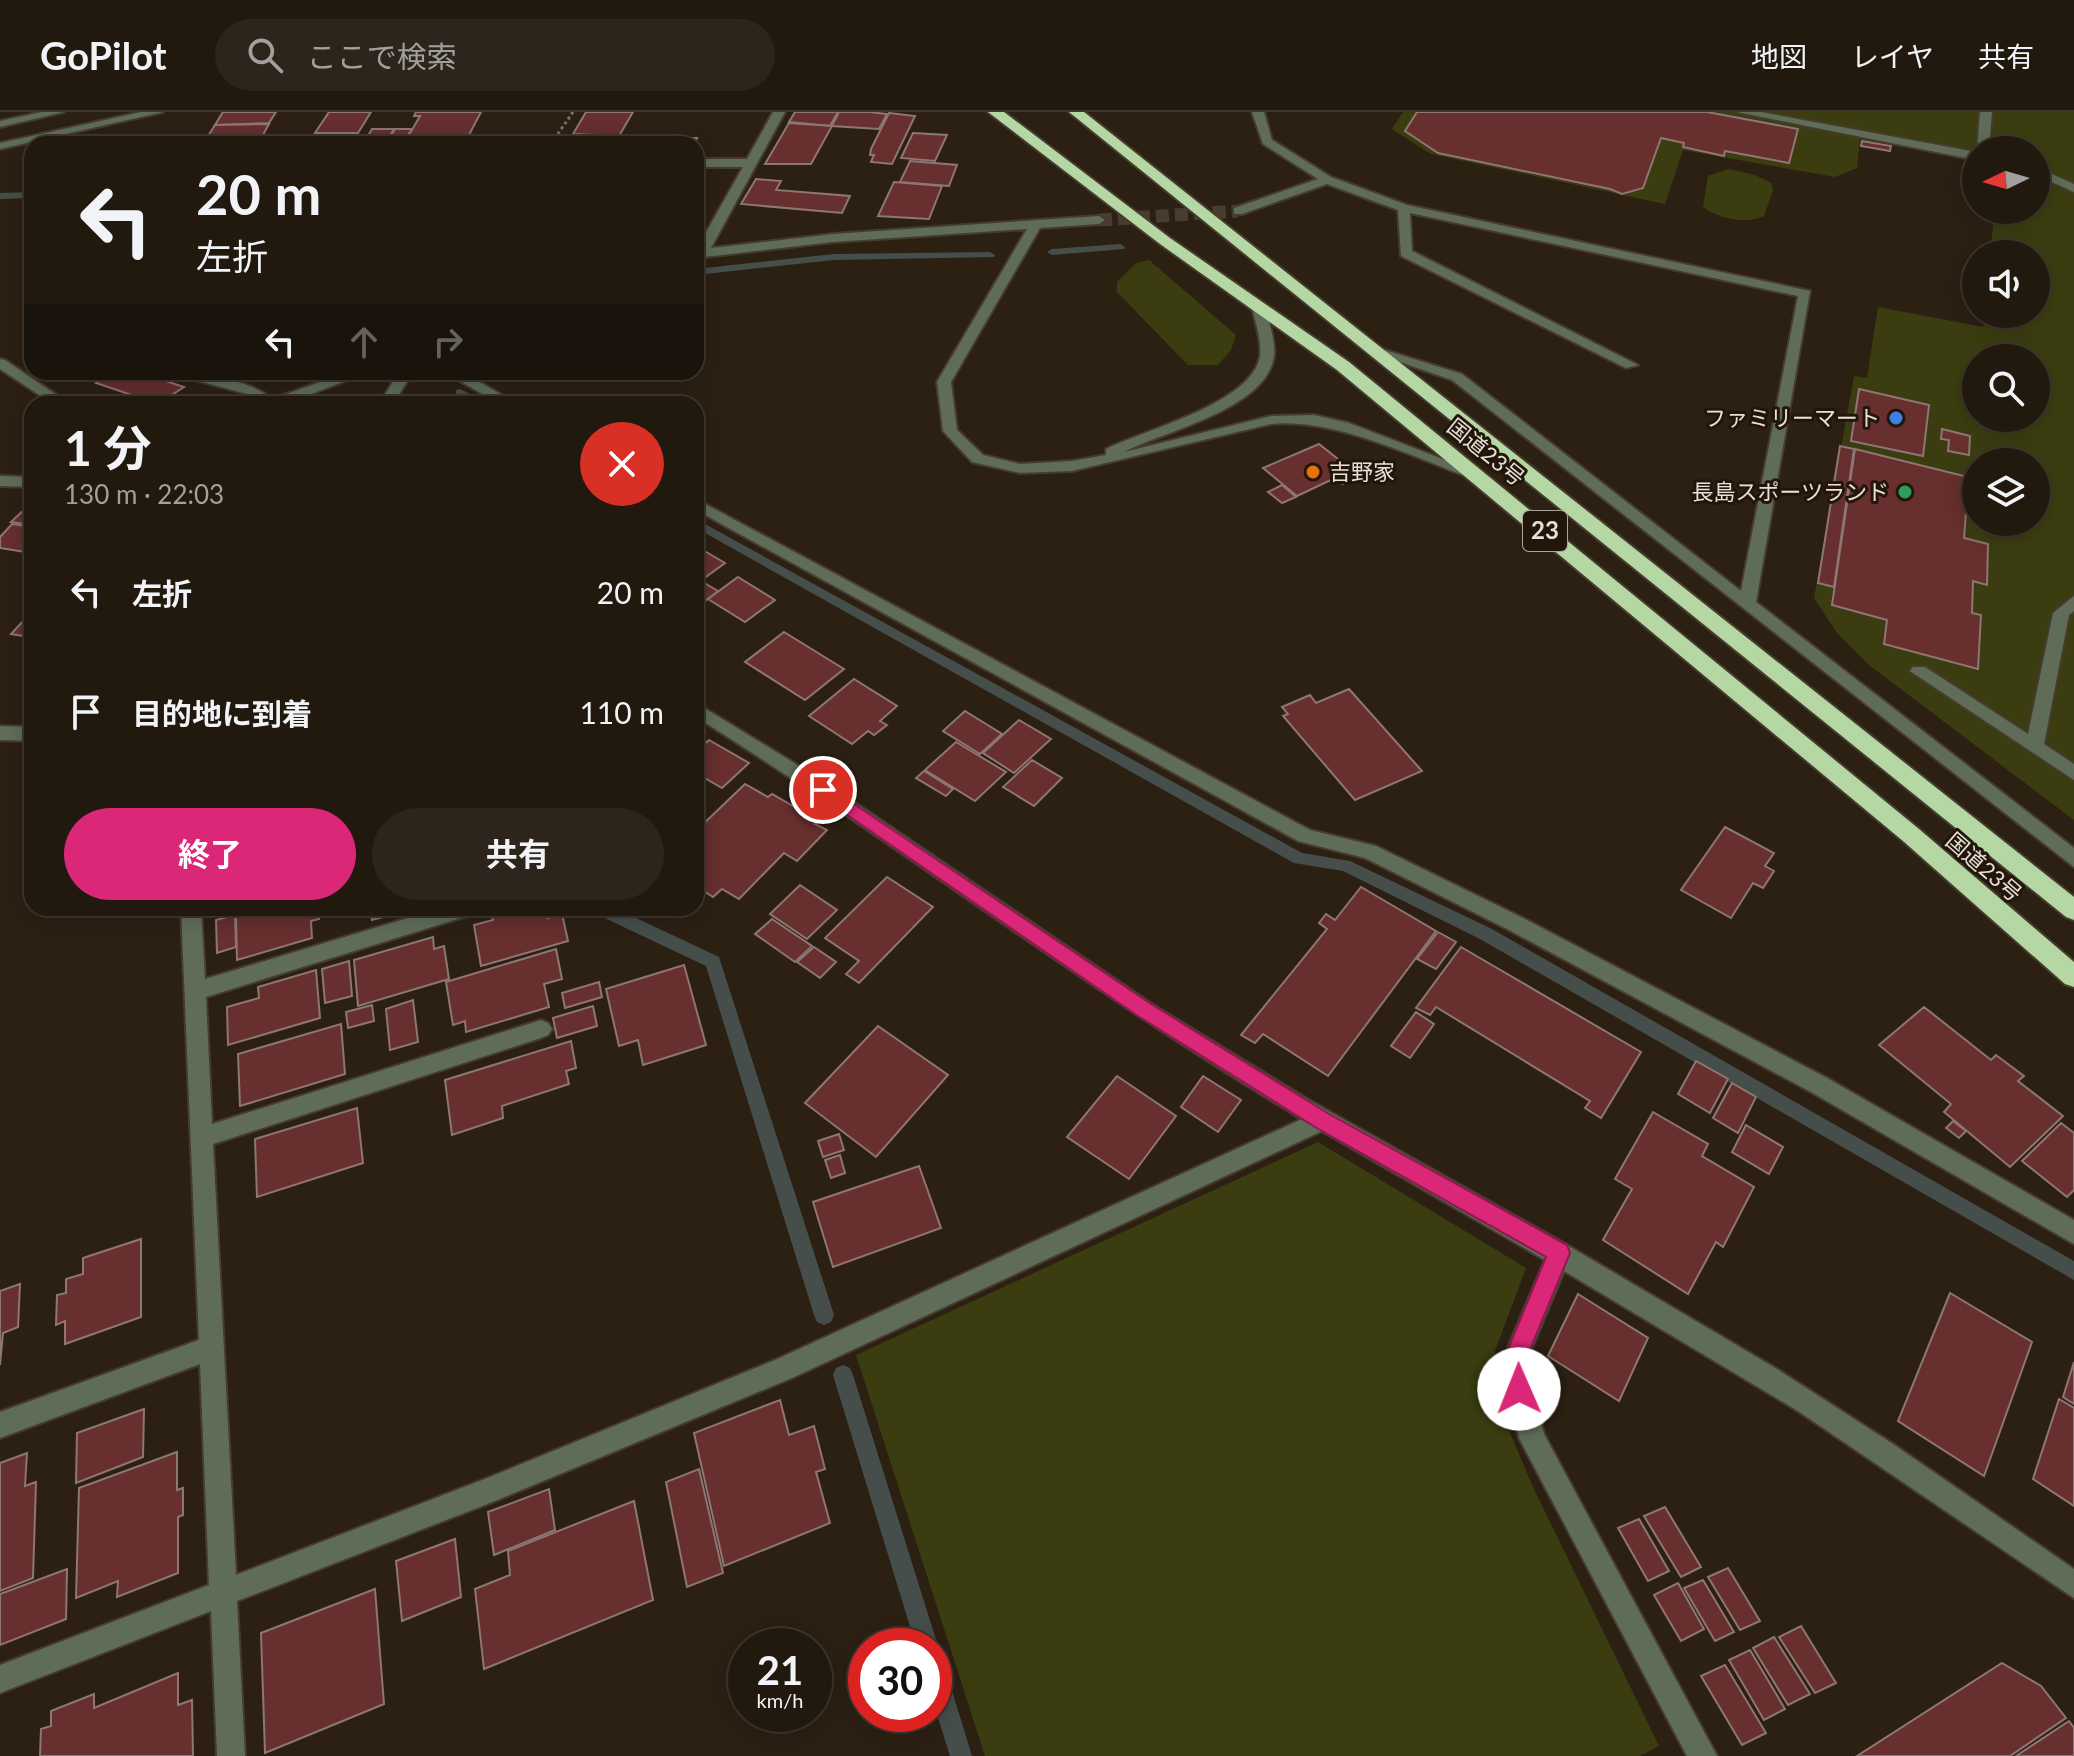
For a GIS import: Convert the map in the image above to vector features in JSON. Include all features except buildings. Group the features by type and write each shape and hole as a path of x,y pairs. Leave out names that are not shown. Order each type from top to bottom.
{"highway":[{"name":"国道23号","path":"995,112 1343,366 1911,835 2074,977"},
{"name":"国道23号","path":"1076,112 2074,910"}],"street":[{"path":"0,124 58,112"},
{"path":"46,136 157,112"},
{"path":"704,244 779,112"},
{"path":"1258,112 1267,142 1327,180 1404,208 1805,294 1747,604"},
{"path":"1743,112 1962,153"},
{"path":"1984,136 1986,112"},
{"path":"0,146 24,141"},
{"path":"704,163 751,163"},
{"path":"2050,177 2074,188"},
{"path":"1238,211 1327,180"},
{"path":"1404,208 1406,253 1631,365"},
{"path":"704,252 833,238 1099,220"},
{"path":"1036,224 944,382 942,410 956,442 988,464 1023,470 1066,469 1271,420 1316,419 1477,475"},
{"path":"1094,462 1135,437 1240,395 1258,379 1267,357 1259,307"},
{"path":"1375,351 1457,377 2074,859"},
{"path":"0,363 24,379"},
{"path":"26,380 51,396"},
{"path":"206,380 256,392 261,396"},
{"path":"293,396 339,380"},
{"path":"466,380 496,396"},
{"path":"0,481 24,482"},
{"path":"704,508 1305,836 1369,851 1542,937 1819,1085 2074,1233"},
{"path":"2035,745 2061,613 2074,602"},
{"path":"1919,671 1952,696 2035,745 2074,773"},
{"path":"704,714 774,756 1145,1010 1322,1120 1559,1253 1772,1380 2074,1585"},
{"path":"0,733 24,734"},
{"path":"191,916 231,1756"},
{"path":"195,991 441,916"},
{"path":"201,1138 541,1029"},
{"path":"0,1679 490,1490 783,1369 1322,1120"},
{"path":"1559,1253 1513,1364 1532,1438 1703,1756"},
{"path":"0,1425 210,1348"}],"path":[{"path":"556,136 573,112"}],"shaded area":[{"name":"長島スポーツランド","path":"1403,112 2074,112 2074,820 1869,665 1837,633 1814,598 1854,376 1867,378 1878,307 1962,323 1962,328 2050,328 2050,240 1992,240 1993,224 2050,224 2050,136 1962,136 1962,157 1860,139 1857,168 1835,177 1683,150 1665,204 1431,154 1392,129"},
{"path":"1728,169 1755,175 1771,183 1773,190 1764,216 1749,220 1733,219 1716,215 1703,207 1708,176"},
{"path":"1149,260 1236,335 1231,350 1218,365 1188,365 1117,292 1117,282 1136,263"},
{"path":"1318,1142 1526,1268 1495,1351 1492,1390 1532,1485 1659,1746 1640,1756 985,1756 952,1653 952,1628 944,1628 856,1355"}],"waterway":[{"path":"0,196 24,195"},
{"path":"1052,252 1120,247"},
{"path":"704,271 834,257 990,255"},
{"path":"460,392 467,396"},
{"path":"704,527 1299,859 1345,865 1486,934 2074,1271"},
{"path":"617,916 713,962 824,1315"},
{"path":"843,1375 921,1628"},
{"path":"952,1727 961,1756"}],"tunnel":[{"path":"1099,220 1238,211"}],"place":[{"name":"ファミリーマート","path":"1896,418"},
{"name":"吉野家","path":"1313,472"},
{"name":"長島スポーツランド","path":"1905,492"}],"route":[{"path":"823,790 1145,1010 1322,1120 1559,1253 1513,1364 1519,1389"}]}
